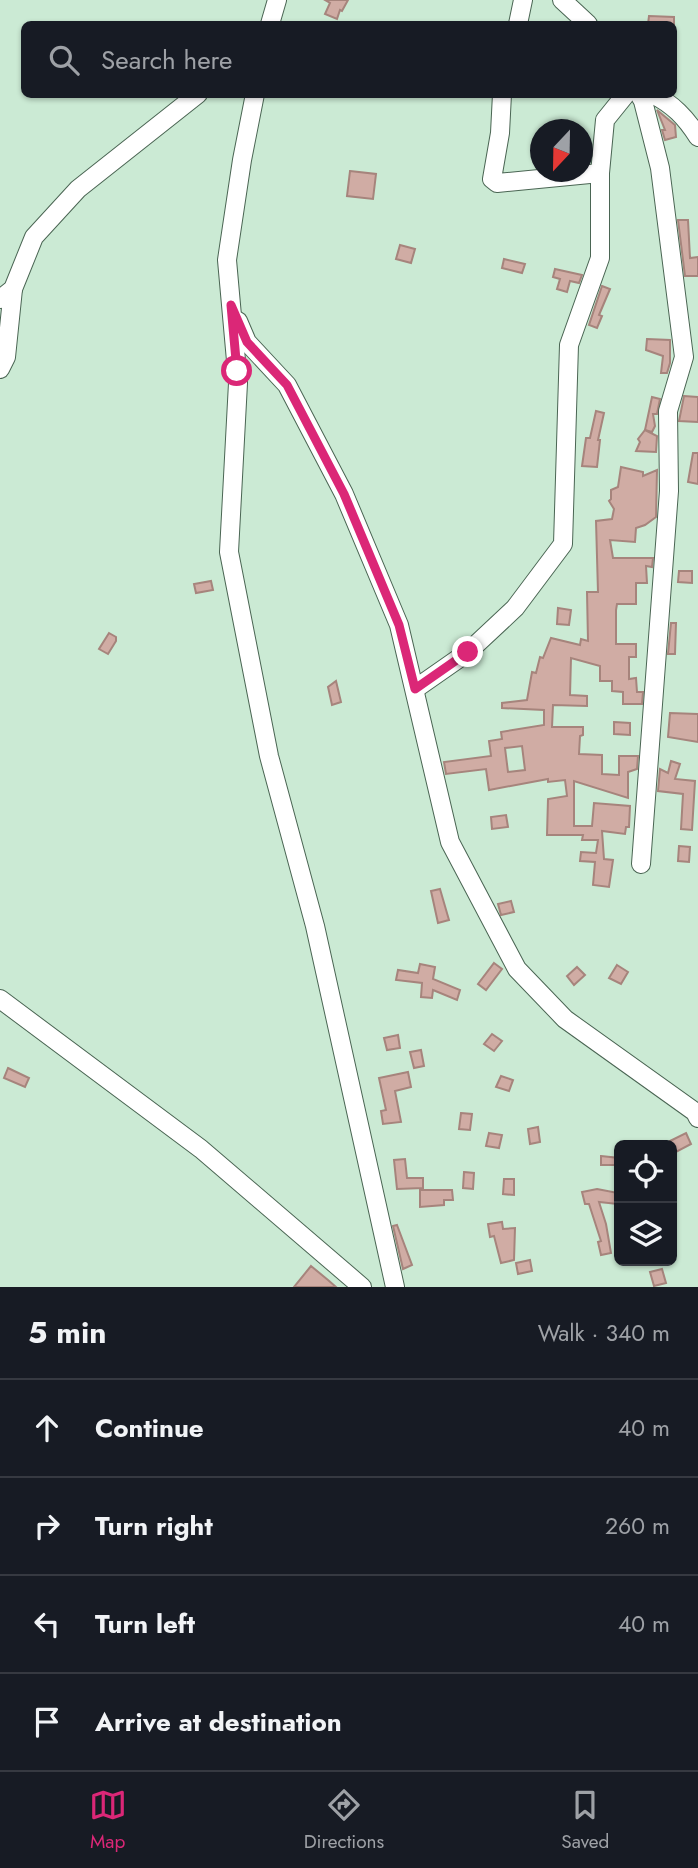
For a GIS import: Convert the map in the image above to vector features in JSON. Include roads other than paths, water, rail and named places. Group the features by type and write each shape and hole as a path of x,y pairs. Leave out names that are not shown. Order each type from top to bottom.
{"street":[{"path":"519,21 523,0"},
{"path":"562,0 585,21"},
{"path":"0,369 6,357 6,294 34,237 78,189 193,98"},
{"path":"254,98 227,260 238,383 229,552 269,756 315,926 395,1287"},
{"path":"502,98 500,133 492,179 498,183 600,173"},
{"path":"415,689 468,652 515,608 563,544 569,345 600,258 600,173 605,120 623,98"},
{"path":"641,98 660,168 684,357 668,411 669,491 641,864"},
{"path":"660,98 670,103 698,137"},
{"path":"231,305 247,342 287,385 344,494 399,625 450,842 517,969 565,1019 695,1112 698,1118"},
{"path":"0,999 201,1149 362,1287"}]}
